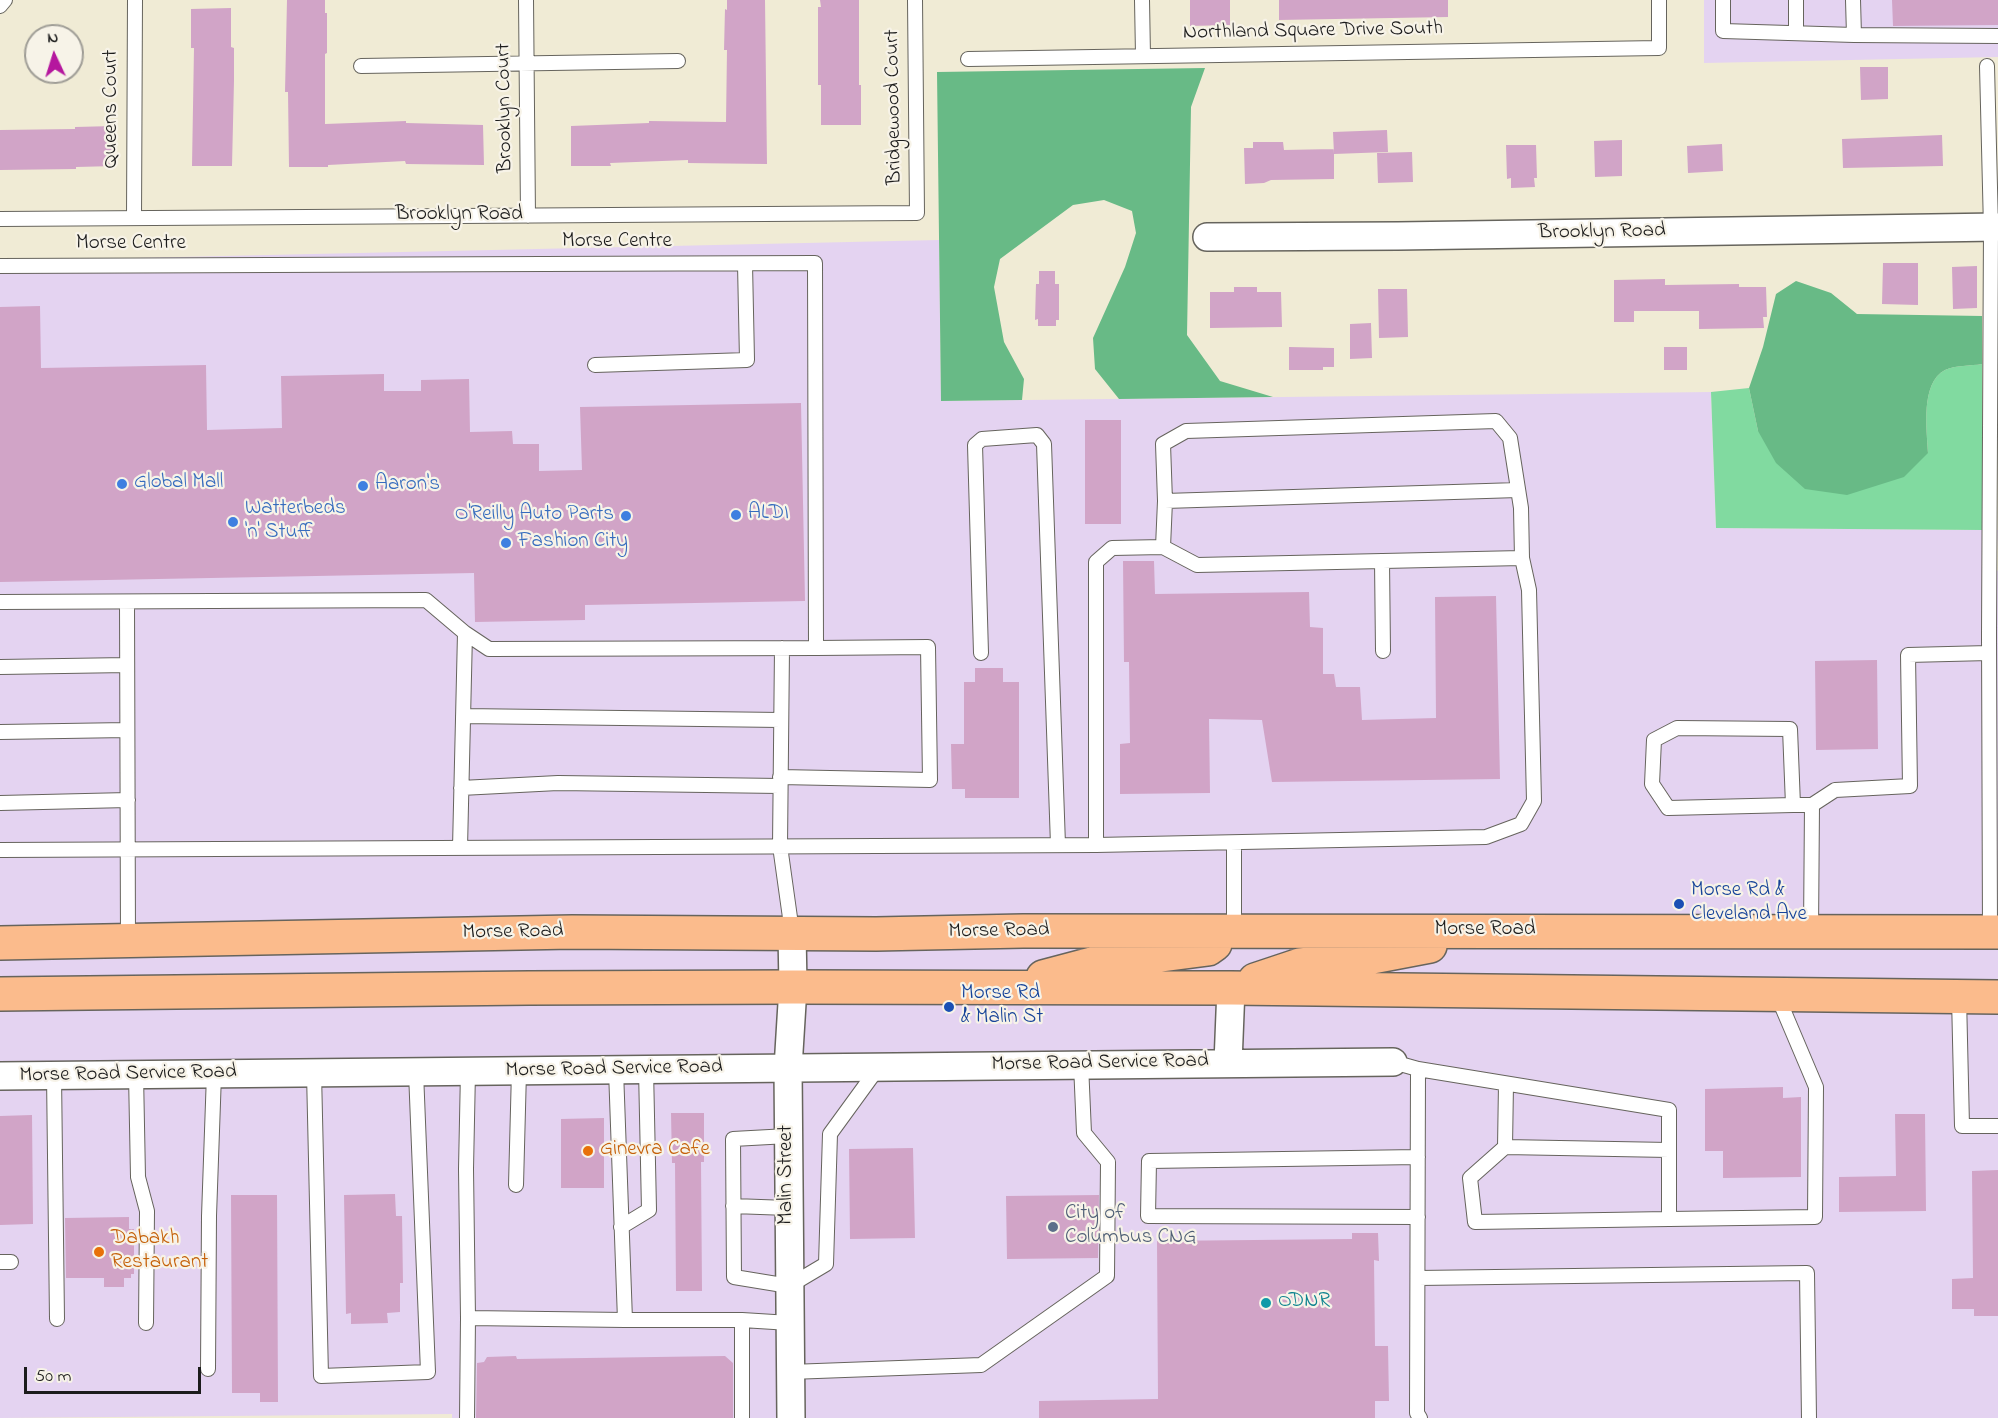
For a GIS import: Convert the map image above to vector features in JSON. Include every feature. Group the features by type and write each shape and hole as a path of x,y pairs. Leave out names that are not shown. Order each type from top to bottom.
{"main road":[{"name":"Morse Road","path":"0,942 572,932 876,934 1234,930 1994,932"},
{"path":"1001,988 1092,964 1208,949 1234,930"},
{"path":"1231,988 1300,964 1367,958 1521,932"},
{"path":"0,994 793,987 1231,988 1998,997"}],"street":[{"name":"Brooklyn Road","path":"1207,237 1995,228"},
{"name":"Malin Street","path":"791,1418 788,1068 793,987 792,932"},
{"name":"Morse Road Service Road","path":"1228,1063 1231,988"},
{"name":"Morse Road Service Road","path":"0,1076 1228,1063 1406,1066"}],"lane":[{"path":"0,6 5,0"},
{"name":"Queens Court","path":"134,218 135,0"},
{"name":"Brooklyn Court","path":"526,0 528,216"},
{"name":"Bridgewood Court","path":"915,0 917,213"},
{"path":"1142,0 1143,55"},
{"name":"Northland Square Drive South","path":"968,59 1659,48 1659,0"},
{"path":"1723,0 1723,31 1998,36"},
{"path":"1796,0 1796,33"},
{"path":"1853,0 1854,35"},
{"path":"360,66 678,61"},
{"path":"1987,66 1995,228 1994,635 1989,653 1994,932"},
{"name":"Brooklyn Road","path":"0,219 917,213"},
{"name":"Morse Centre","path":"0,266 815,263 816,648"},
{"path":"595,365 747,360 745,264"},
{"path":"0,850 1234,843 1486,837 1521,824 1534,801 1529,591 1522,558 1521,508 1510,438 1496,421 1186,431 1163,444 1165,501 1163,547"},
{"path":"981,653 975,445 981,439 1037,435 1044,444 1058,845"},
{"path":"1165,501 1518,490"},
{"path":"1096,845 1096,562 1112,548 1163,547 1197,565 1522,558"},
{"path":"1382,561 1383,651"},
{"path":"0,602 426,600 465,633 489,649 928,647 930,780 558,783 461,788"},
{"path":"127,602 128,941"},
{"path":"460,848 465,633"},
{"path":"782,648 780,846 792,932"},
{"path":"1793,805 1790,729 1677,728 1654,740 1652,784 1668,808 1793,805 1812,804 1835,790 1910,786 1908,655 1989,653"},
{"path":"0,667 127,665"},
{"path":"463,717 781,720"},
{"path":"0,732 127,730"},
{"path":"0,803 128,800"},
{"path":"1810,931 1812,804"},
{"path":"1234,843 1234,930"},
{"path":"1669,1150 1505,1147 1470,1178 1475,1222 1815,1217 1816,1087 1776,995"},
{"path":"1959,997 1962,1126 1998,1126"},
{"path":"790,1372 981,1365 1107,1276 1108,1162 1084,1133 1082,1065"},
{"path":"1420,1418 1418,1413 1418,1157 1406,1066 1669,1110 1669,1219"},
{"path":"788,1136 733,1139 734,1277 789,1286 826,1264 830,1134 879,1067"},
{"path":"621,1227 649,1210 646,1069"},
{"path":"615,1070 625,1320"},
{"path":"467,1418 468,1071"},
{"path":"516,1185 519,1071"},
{"path":"314,1073 321,1376 428,1372 416,1072"},
{"path":"136,1074 138,1177 147,1210 146,1323"},
{"path":"208,1369 209,1216 214,1074"},
{"path":"54,1075 57,1319"},
{"path":"1505,1147 1506,1084"},
{"path":"1418,1157 1149,1161 1148,1216 1418,1217"},
{"path":"733,1206 788,1208"},
{"path":"1418,1278 1806,1273 1809,1418"},
{"path":"468,1318 742,1320 789,1323"},
{"path":"742,1320 742,1418"}],"shaded area":[{"path":"1704,0 1998,0 1998,57 1704,63"},
{"path":"939,240 941,401 1711,392 1716,528 1998,530 1996,570 1998,571 1998,1418 452,1418 452,1414 0,1418 0,261"}],"green space":[{"path":"1205,68 1191,107 1187,335 1220,381 1273,397 1119,399 1095,369 1093,338 1125,267 1136,233 1132,211 1104,200 1073,205 1000,259 994,287 1004,342 1024,379 1022,400 941,401 937,72"},
{"path":"1796,281 1831,293 1857,314 1982,316 1982,364 1949,368 1937,376 1928,396 1926,420 1928,453 1904,477 1847,495 1805,489 1776,463 1758,431 1749,388 1763,347 1776,294"},
{"path":"1982,364 1982,530 1716,528 1711,392 1749,388 1758,431 1928,453 1926,420 1928,396 1937,376 1949,368"}],"building":[{"path":"287,0 325,0 327,53 325,54 325,124 406,121 406,123 483,125 484,165 406,164 405,161 328,165 328,167 289,167 288,92 285,92"},
{"path":"727,0 765,0 767,164 688,163 688,160 610,163 611,166 571,166 571,126 649,123 649,121 726,122 727,50 724,50"},
{"path":"820,0 859,0 861,125 821,125 821,85 818,85 818,7 821,7"},
{"path":"1190,0 1230,0 1230,25 1190,26"},
{"path":"1279,0 1448,0 1448,17 1279,20"},
{"path":"1892,0 1998,0 1998,25 1893,26"},
{"path":"231,8 231,47 234,48 232,166 192,166 194,48 191,48 191,9"},
{"path":"1860,67 1888,67 1888,99 1861,100"},
{"path":"114,126 115,166 0,170 0,130"},
{"path":"1387,130 1388,152 1334,154 1333,132"},
{"path":"1942,135 1943,166 1843,168 1842,139"},
{"path":"1622,140 1622,176 1595,177 1594,141"},
{"path":"1253,142 1283,142 1284,150 1334,149 1334,179 1271,180 1264,183 1245,184 1244,148 1253,148"},
{"path":"1722,144 1723,171 1688,173 1687,146"},
{"path":"1506,145 1536,145 1535,187 1511,188 1511,178 1507,179"},
{"path":"1412,152 1413,182 1378,183 1377,153"},
{"path":"1883,263 1918,263 1918,305 1882,304"},
{"path":"1977,266 1977,308 1953,309 1952,267"},
{"path":"1039,271 1055,271 1055,284 1059,284 1059,320 1056,320 1056,326 1038,326 1038,319 1035,320 1036,284 1039,284"},
{"path":"1665,279 1665,285 1739,284 1739,287 1766,287 1767,317 1763,317 1764,328 1699,329 1699,311 1634,311 1634,322 1614,322 1614,280"},
{"path":"1234,287 1257,287 1257,292 1281,292 1282,327 1210,328 1210,292 1234,292"},
{"path":"1378,289 1407,289 1408,337 1379,338"},
{"path":"40,306 41,368 206,365 207,430 282,428 281,376 384,374 384,391 421,391 421,380 469,379 470,432 512,431 513,444 539,444 539,471 582,470 580,407 801,403 805,601 585,605 585,620 475,622 474,573 0,582 0,307"},
{"path":"1371,323 1372,358 1350,359 1350,324"},
{"path":"1289,347 1334,348 1334,367 1323,367 1323,370 1289,370"},
{"path":"1664,347 1687,347 1687,370 1664,370"},
{"path":"1085,420 1121,420 1121,524 1085,524"},
{"path":"1123,561 1154,561 1155,594 1309,592 1310,627 1323,628 1323,674 1334,674 1336,687 1360,687 1362,720 1436,718 1435,597 1496,596 1500,779 1272,782 1262,720 1209,719 1210,793 1120,794 1120,744 1130,743 1129,662 1124,662"},
{"path":"1877,660 1878,749 1816,750 1815,661"},
{"path":"975,668 1003,668 1003,682 1019,682 1019,798 965,798 965,789 952,789 951,744 964,744 964,682 975,682"},
{"path":"1783,1087 1783,1098 1801,1097 1801,1177 1723,1178 1723,1151 1705,1151 1705,1089"},
{"path":"671,1113 704,1113 704,1162 701,1162 702,1291 676,1291 675,1163 672,1163"},
{"path":"1895,1114 1925,1114 1926,1211 1839,1212 1839,1177 1896,1176"},
{"path":"32,1115 33,1224 0,1225 0,1116"},
{"path":"604,1118 604,1188 561,1188 561,1119"},
{"path":"913,1148 915,1238 850,1239 849,1149"},
{"path":"1998,1170 1998,1316 1974,1316 1974,1309 1952,1309 1952,1279 1973,1278 1972,1171"},
{"path":"395,1194 396,1216 402,1216 403,1283 400,1283 400,1312 387,1313 388,1323 351,1324 351,1313 346,1314 344,1195"},
{"path":"231,1195 277,1195 278,1402 260,1402 260,1393 232,1393"},
{"name":"City of Columbus CNG","path":"1099,1195 1098,1258 1007,1259 1006,1196"},
{"name":"Dabakh Restaurant","path":"129,1217 129,1229 134,1229 134,1274 131,1274 131,1278 124,1278 124,1287 104,1287 104,1278 66,1278 65,1218"},
{"name":"ODNR","path":"1352,1233 1378,1233 1379,1261 1374,1260 1375,1346 1388,1346 1389,1401 1375,1401 1375,1418 1039,1418 1039,1401 1158,1399 1157,1241 1352,1239"},
{"path":"516,1356 517,1359 725,1356 733,1363 733,1418 476,1418 477,1363 484,1362 487,1357"}],"place":[{"name":"Global Mall","path":"122,484"},
{"name":"Aaron's","path":"363,486"},
{"name":"ALDI","path":"736,515"},
{"name":"O'Reilly Auto Parts","path":"626,516"},
{"name":"Watterbeds 'n' Stuff","path":"233,522"},
{"name":"Fashion City","path":"506,543"},
{"name":"Morse Rd & Cleveland Ave","path":"1679,904"},
{"name":"Morse Rd & Malin St","path":"949,1007"},
{"name":"Ginevra Cafe","path":"588,1151"},
{"name":"City of Columbus CNG","path":"1053,1227"},
{"name":"Dabakh Restaurant","path":"99,1252"},
{"name":"ODNR","path":"1266,1303"}]}
